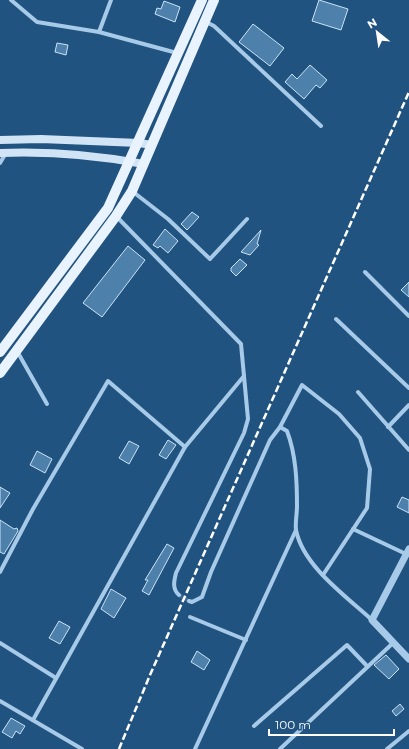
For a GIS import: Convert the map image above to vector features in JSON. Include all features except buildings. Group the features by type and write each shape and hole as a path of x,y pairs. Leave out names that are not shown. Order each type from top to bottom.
{"main road":[{"path":"0,352 108,208 139,143 202,0"},
{"path":"0,373 116,216 132,191 214,0"},
{"path":"0,140 41,139 139,143 152,145"},
{"path":"3,153 56,152 87,154 144,164"}],"street":[{"path":"11,0 37,22 98,32 179,54"},
{"path":"98,32 111,0"},
{"path":"205,21 214,26 321,126"},
{"path":"0,163 3,153"},
{"path":"132,191 168,219 210,259 247,219"},
{"path":"116,216 240,344 248,413 246,426 176,573 175,590 179,596"},
{"path":"365,272 409,316"},
{"path":"336,319 409,388"},
{"path":"17,351 47,404"},
{"path":"32,720 185,447 244,376"},
{"path":"0,572 33,509 108,381 185,447"},
{"path":"189,600 192,602 202,598 211,572 270,440 276,430 280,427 302,385 339,414 360,438 370,469 367,508 324,575"},
{"path":"358,392 409,450"},
{"path":"388,427 409,405"},
{"path":"280,427 287,431 290,439 295,469 296,530 305,554 324,575 372,620 392,643 409,659"},
{"path":"353,529 408,552 372,620"},
{"path":"195,749 296,530"},
{"path":"190,617 246,640"},
{"path":"0,643 56,678"},
{"path":"280,749 392,643"},
{"path":"254,726 347,645 367,666"},
{"path":"0,700 82,749"},
{"path":"387,749 409,731"}],"tunnel":[{"path":"179,595 189,601"}],"railway":[{"path":"119,749 150,675 409,92"}]}
